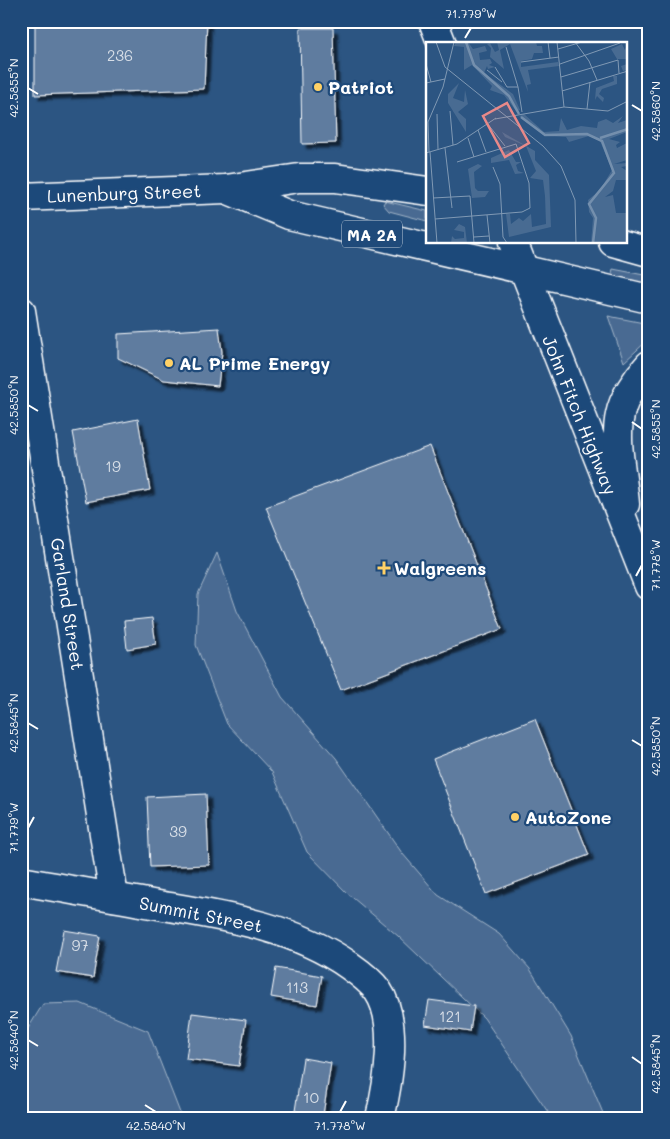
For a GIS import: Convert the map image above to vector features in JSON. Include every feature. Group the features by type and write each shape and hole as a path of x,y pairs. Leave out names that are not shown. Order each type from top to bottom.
{"main road":[{"path":"433,21 441,42"},
{"name":"Lunenburg Street","path":"21,197 226,189 299,178 335,178 426,191"},
{"name":"Lunenburg Street","path":"226,189 289,215 649,299"},
{"name":"John Fitch Highway","path":"514,244 522,270 649,586"},
{"path":"620,244 649,252"},
{"name":"Garland Street","path":"21,311 114,897"},
{"path":"626,531 618,435 620,414 626,399 649,365"},
{"name":"Summit Street","path":"21,882 218,916 291,934 325,950 368,980 379,992 386,1008 389,1065 380,1118"}],"shaded area":[{"path":"385,201 426,211 426,221 389,211 383,204"},
{"path":"613,269 649,276 649,285 616,277 612,273"},
{"path":"608,316 649,324 649,339 624,362"},
{"path":"217,553 237,611 282,697 336,758 402,853 438,895 499,934 530,969 571,1036 605,1118 552,1118 484,1018 398,936 347,893 307,852 272,772 227,724 196,645 198,594"},
{"path":"80,1003 148,1031 182,1118 21,1118 21,1040 43,1004"}],"building":[{"path":"35,21 207,21 204,89 35,95"},
{"name":"Patriot","path":"300,28 333,28 336,143 302,144"},
{"name":"AL Prime Energy","path":"219,328 222,352 218,386 164,380 118,358 118,334"},
{"path":"138,419 150,490 86,502 73,432"},
{"name":"Walgreens","path":"430,446 502,629 341,690 266,507"},
{"path":"152,618 156,644 127,649 124,621"},
{"name":"AutoZone","path":"535,719 589,855 486,894 433,759"},
{"path":"206,794 209,865 150,867 147,797"},
{"path":"64,930 100,936 93,978 56,972"},
{"path":"276,968 322,976 317,1005 271,997"},
{"path":"429,1000 474,1006 470,1032 425,1025"},
{"path":"192,1013 246,1020 239,1066 186,1059"},
{"path":"303,1058 331,1063 323,1115 295,1111"}],"place":[{"name":"Patriot","path":"318,87"},
{"name":"AL Prime Energy","path":"169,363"},
{"name":"Walgreens","path":"384,568"},
{"name":"AutoZone","path":"515,817"}]}
